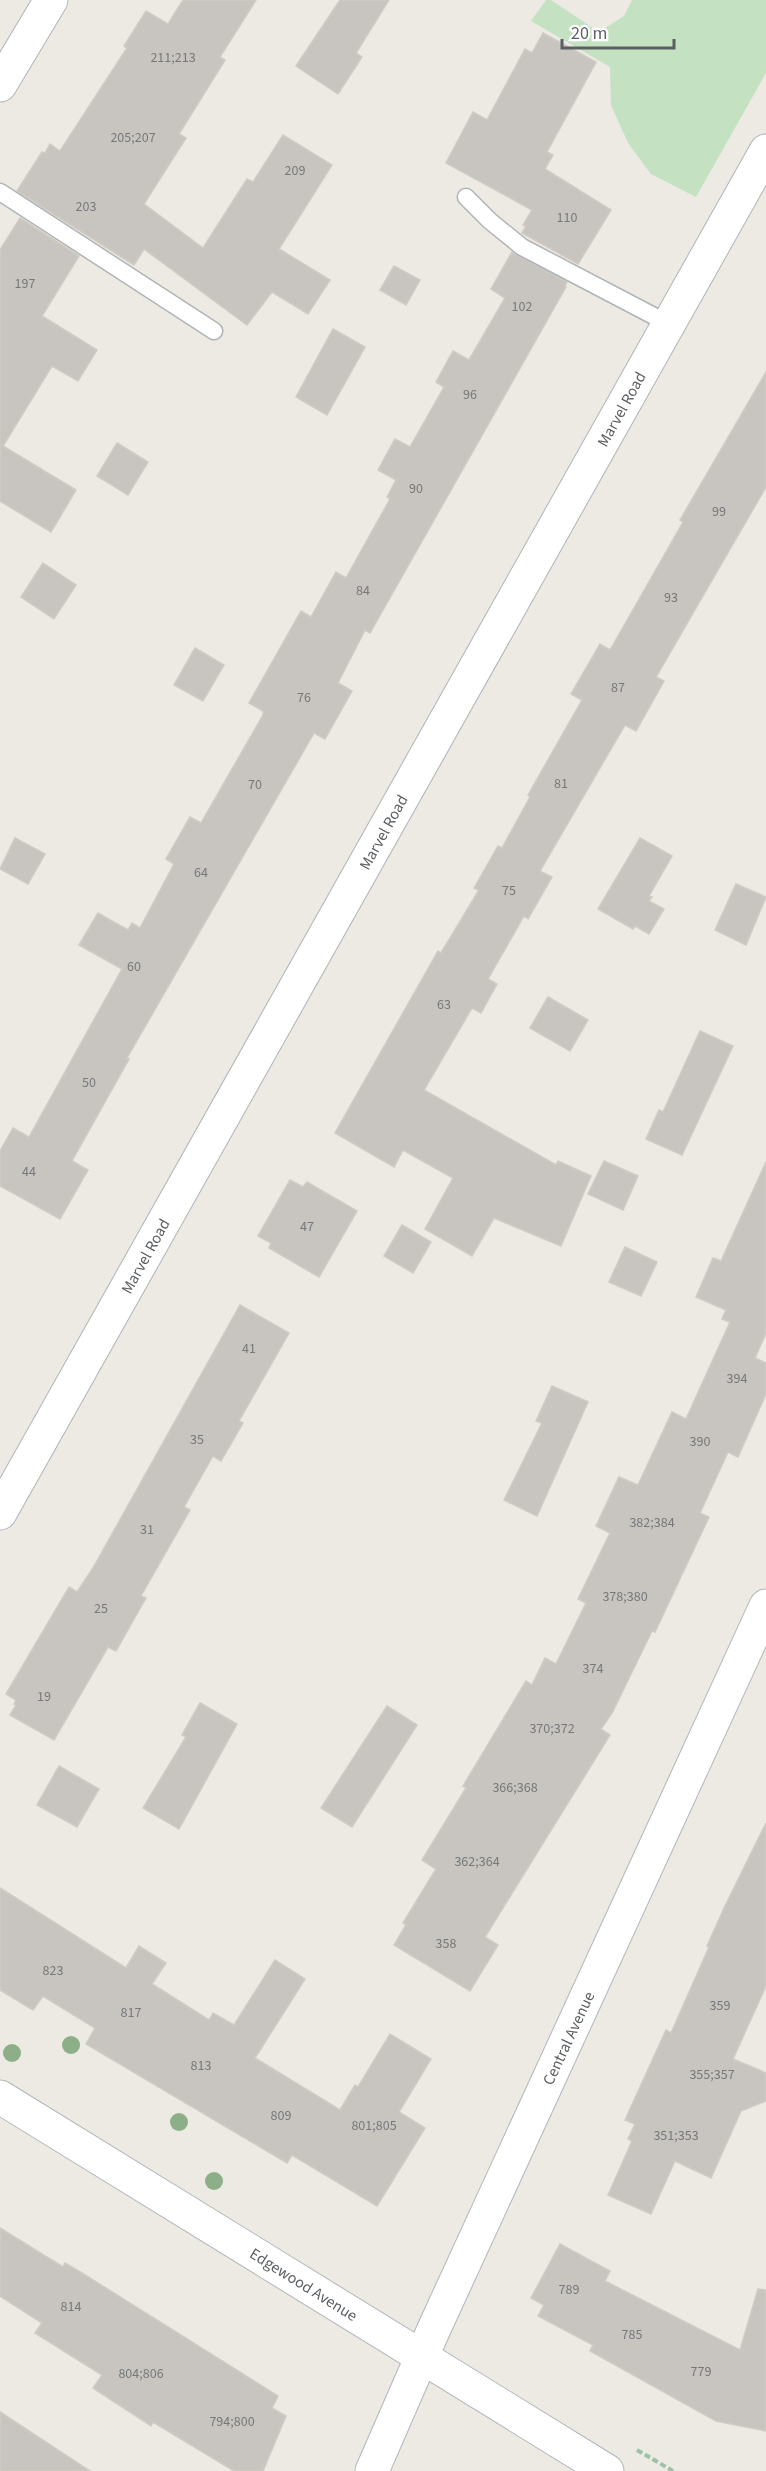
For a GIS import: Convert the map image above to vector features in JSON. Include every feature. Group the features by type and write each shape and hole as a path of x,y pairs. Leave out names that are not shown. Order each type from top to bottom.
{"street":[{"path":"0,85 51,0"},
{"name":"Marvel Road","path":"0,1513 766,152"},
{"name":"Central Avenue","path":"372,2471 422,2356 766,1606"},
{"name":"Edgewood Avenue","path":"0,2097 607,2471"}],"lane":[{"path":"0,192 214,331"},
{"path":"466,196 490,221 522,247 669,324"}],"green space":[{"path":"546,0 551,0 599,32 624,16 632,0 766,0 766,73 696,197 651,174 628,143 611,105 610,67 531,21"}],"building":[{"path":"183,0 256,0 220,57 225,60 179,134 186,138 144,204 203,248 247,179 253,182 283,135 332,165 279,249 330,280 308,314 272,292 247,325 144,249 134,265 17,191 42,152 45,153 50,144 60,151 127,48 124,46 146,11 168,24"},
{"path":"340,0 389,0 356,53 362,57 338,94 296,66"},
{"path":"543,33 596,62 547,152 553,155 545,169 611,210 578,264 522,233 526,226 523,225 532,210 446,163 473,112 487,120 525,49 532,53"},
{"path":"20,218 79,256 42,316 97,350 78,381 52,366 3,446 76,490 51,532 0,501 0,250"},
{"path":"512,252 567,282 566,287 370,633 365,630 338,683 352,691 325,739 314,733 127,1058 129,1059 72,1161 88,1170 60,1219 0,1186 0,1151 13,1128 29,1137 122,969 79,945 98,913 128,930 132,923 140,928 174,864 166,859 190,817 201,823 263,715 263,711 249,703 301,611 311,617 336,572 346,578 390,499 387,497 396,480 378,470 395,439 410,447 444,387 436,382 453,351 469,360 505,298 491,289"},
{"path":"394,266 420,280 406,305 380,290"},
{"path":"333,329 365,347 327,415 296,397"},
{"path":"766,372 766,487 656,677 664,681 636,731 625,725 540,871 552,877 528,919 524,916 488,979 497,984 481,1013 472,1008 424,1090 556,1165 558,1161 591,1176 561,1246 494,1218 472,1256 425,1229 453,1178 403,1150 394,1167 335,1133 438,951 441,953 479,890 474,888 498,846 502,848 530,797 528,795 582,700 571,694 600,644 610,650 683,522 680,520"},
{"path":"117,443 148,462 128,495 97,476"},
{"path":"43,563 76,585 54,619 21,597"},
{"path":"195,648 224,665 203,701 174,685"},
{"path":"15,838 45,854 28,884 0,869"},
{"path":"640,838 672,856 649,896 652,897 649,901 664,909 649,934 635,926 633,929 598,909"},
{"path":"736,884 766,897 746,945 715,930"},
{"path":"548,997 588,1020 570,1051 530,1028"},
{"path":"700,1031 733,1046 682,1155 646,1139 659,1110 663,1112"},
{"path":"604,1161 638,1176 623,1210 588,1194"},
{"path":"766,1162 766,1333 755,1358 766,1363 766,1394 738,1457 728,1452 700,1513 709,1517 655,1632 652,1631 612,1713 601,1729 610,1735 485,1937 498,1945 470,1991 394,1945 406,1925 403,1923 436,1869 422,1860 466,1788 463,1786 526,1681 532,1685 545,1658 556,1664 586,1603 578,1599 610,1533 596,1526 619,1477 638,1485 672,1412 686,1419 730,1322 722,1319 726,1310 696,1297 713,1258 721,1261"},
{"path":"290,1180 303,1187 307,1182 357,1211 319,1277 269,1248 271,1243 258,1236"},
{"path":"402,1225 431,1242 413,1273 384,1256"},
{"path":"625,1247 657,1262 641,1296 609,1282"},
{"path":"240,1305 289,1333 239,1421 243,1423 221,1461 213,1456 184,1507 190,1510 141,1596 146,1598 116,1651 108,1647 54,1740 10,1715 16,1705 14,1704 16,1700 6,1694 69,1587 77,1592 93,1568"},
{"path":"552,1386 588,1402 537,1516 504,1500 542,1423 536,1421"},
{"path":"200,1703 237,1724 179,1829 143,1808 186,1737 182,1735"},
{"path":"387,1706 417,1725 352,1827 321,1808"},
{"path":"59,1766 99,1789 77,1827 37,1805"},
{"path":"766,1823 766,1986 733,2059 766,2073 766,2101 741,2111 711,2178 675,2161 651,2214 608,2195 632,2141 628,2139 635,2124 625,2120 666,2030 671,2033 725,1906"},
{"path":"0,1888 126,1968 139,1946 166,1963 152,1984 209,2020 213,2013 234,2025 275,1960 305,1979 255,2058 340,2110 355,2085 358,2087 390,2034 431,2059 399,2112 425,2128 377,2206 292,2155 287,2163 86,2044 95,2028 43,1996 33,2010 0,1990"},
{"path":"0,2228 63,2267 65,2263 82,2273 278,2396 272,2408 286,2416 263,2471 234,2471 153,2422 151,2426 93,2388 102,2375 35,2333 42,2323 0,2296"},
{"path":"560,2244 610,2271 605,2281 740,2350 758,2289 766,2290 766,2431 716,2421 590,2351 593,2345 538,2316 544,2305 531,2298"},
{"path":"0,2412 90,2471 0,2471"}]}
